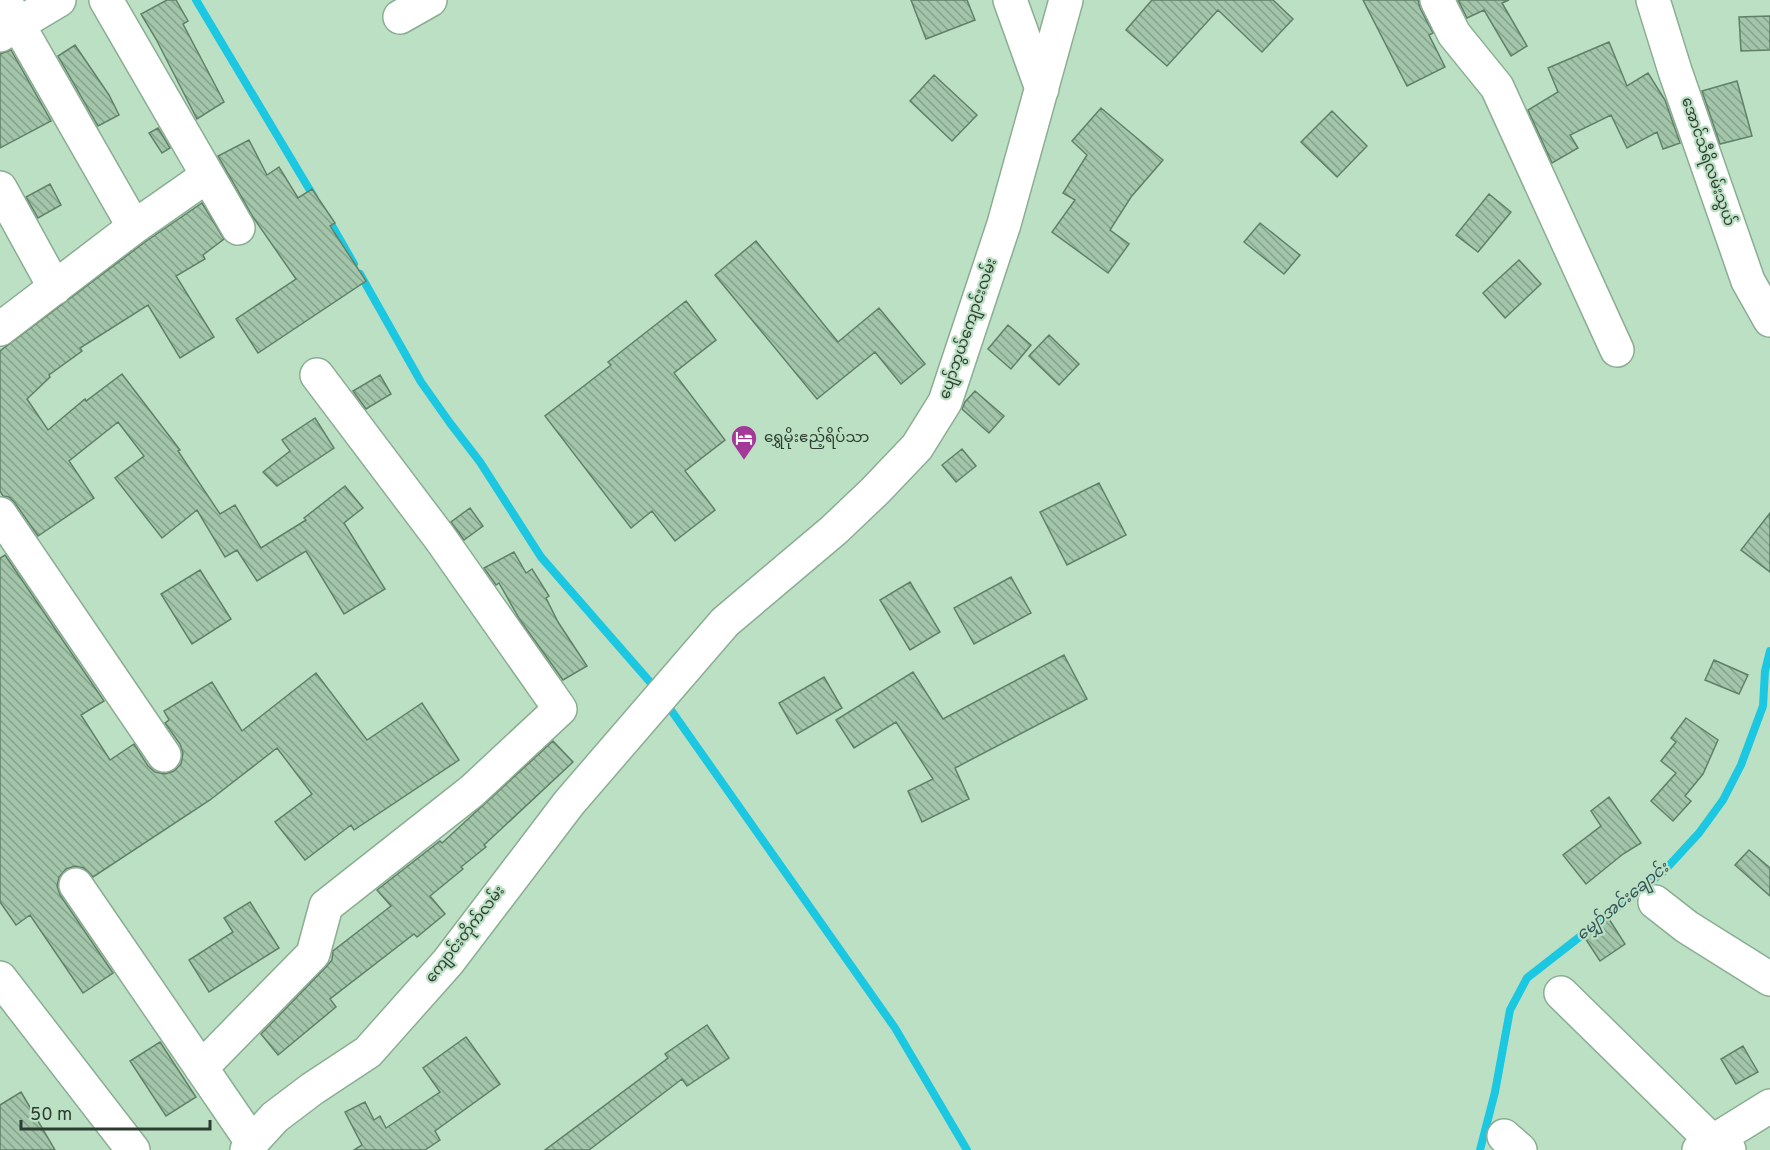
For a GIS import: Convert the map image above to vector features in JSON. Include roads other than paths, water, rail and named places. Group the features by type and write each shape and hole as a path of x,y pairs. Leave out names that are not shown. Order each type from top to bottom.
{"street":[{"path":"59,0 8,20 134,227"},
{"path":"106,0 238,228"},
{"path":"400,18 430,0"},
{"path":"1010,0 1042,89"},
{"name":"ပျော်ဘွယ်ကျောင်းလမ်း","path":"661,695 725,622 875,491 917,447 945,402 1004,224 1066,0"},
{"path":"1437,0 1454,33 1497,87 1617,350"},
{"name":"အောင်သီရိလမ်းသွယ်","path":"1653,0 1748,281 1770,320"},
{"path":"0,329 134,227 207,177"},
{"path":"0,188 55,288"},
{"path":"201,1068 313,954 326,906 472,792 560,709 440,537 317,375"},
{"path":"0,514 164,755"},
{"name":"ကျောင်းတိုက်လမ်း","path":"250,1146 275,1117 368,1052 448,962 569,803 661,695"},
{"path":"76,885 201,1068 250,1146"},
{"path":"1655,902 1688,927 1770,978"},
{"path":"0,978 133,1150"},
{"path":"1561,993 1713,1147 1770,1106"}],"waterway":[{"path":"196,0 314,197"},
{"path":"327,217 354,264"},
{"path":"360,274 421,382 480,462 541,557 657,690"},
{"name":"မျှော်အင်းချောင်း","path":"1480,1150 1495,1092 1510,1010 1527,978 1664,871 1699,833 1723,800 1741,765 1763,706 1765,671 1770,651"},
{"path":"666,703 895,1028 967,1150"}],"place":[{"name":"ရွှေမိုးဧည့်ရိပ်သာ","path":"744,461"}]}
